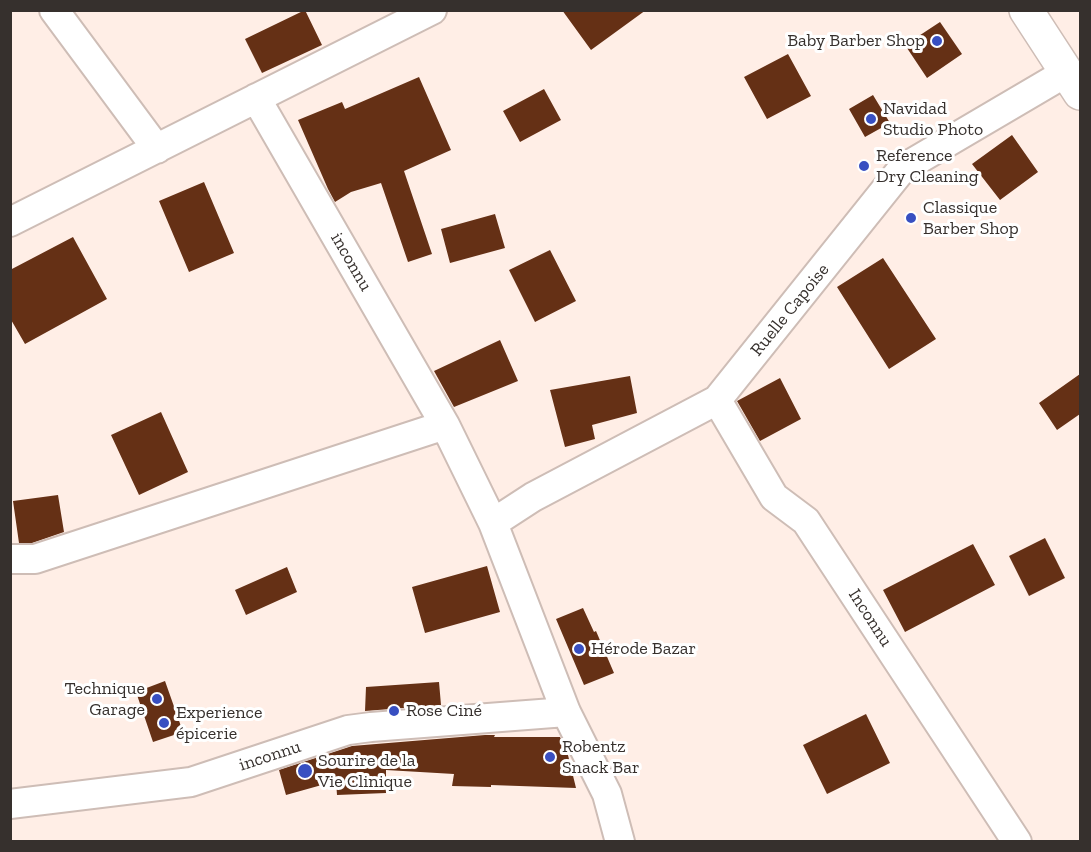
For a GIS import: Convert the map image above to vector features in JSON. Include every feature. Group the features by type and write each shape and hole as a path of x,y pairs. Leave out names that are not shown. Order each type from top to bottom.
{"main road":[{"path":"1026,10 1074,82"}],"street":[{"path":"54,10 157,149"},
{"path":"10,222 432,10"},
{"name":"Ruelle Capoise","path":"493,523 533,497 717,400 902,169 1074,82"},
{"name":"inconnu","path":"256,98 445,425 493,523 566,712 607,794 620,842"},
{"name":"Inconnu","path":"717,400 774,497 806,521 1017,842"},
{"path":"10,560 35,559 445,425"},
{"name":"inconnu","path":"10,804 191,782 348,730 566,712"}],"building":[{"path":"305,10 322,45 262,73 245,39"},
{"path":"562,10 646,10 591,50"},
{"path":"940,22 962,54 927,78 905,45"},
{"path":"788,54 811,96 767,119 744,77"},
{"path":"419,77 451,150 404,171 432,254 408,262 381,183 351,192 335,202 298,120 342,102 345,109"},
{"path":"544,89 561,120 520,142 503,111"},
{"path":"873,95 890,123 865,137 849,109"},
{"path":"1012,135 1038,172 1000,200 972,164"},
{"path":"204,182 234,253 189,272 159,201"},
{"path":"495,214 505,248 450,263 441,229"},
{"path":"73,237 107,299 25,344 10,318 10,270"},
{"path":"550,250 576,301 535,322 509,270"},
{"path":"883,258 936,339 889,369 837,287"},
{"path":"500,340 518,381 454,407 434,371"},
{"path":"1080,374 1080,414 1057,430 1039,403"},
{"path":"630,376 637,413 592,425 595,439 565,447 550,390"},
{"path":"780,378 801,419 760,441 737,401"},
{"path":"161,412 188,472 139,495 111,435"},
{"path":"58,495 64,532 32,543 19,543 13,501"},
{"path":"1045,538 1065,578 1029,596 1009,556"},
{"path":"973,544 995,585 905,632 883,590"},
{"path":"487,566 500,612 425,633 412,587"},
{"path":"287,567 297,592 246,615 235,590"},
{"path":"583,608 594,632 596,631 614,673 584,685 556,619"},
{"path":"165,681 183,732 153,742 136,692"},
{"path":"439,682 441,705 365,711 366,687"},
{"path":"866,714 890,763 827,794 803,745"},
{"path":"485,735 560,737 567,751 576,788 452,786 454,774 386,770 386,793 337,795 336,781 286,795 279,770 352,746"}],"place":[{"name":"Baby Barber Shop","path":"937,41"},
{"name":"Navidad Studio Photo","path":"871,119"},
{"name":"Reference Dry Cleaning","path":"864,166"},
{"name":"Classique Barber Shop","path":"911,218"},
{"name":"Hérode Bazar","path":"579,649"},
{"name":"Technique Garage","path":"157,699"},
{"name":"Rose Ciné","path":"394,711"},
{"name":"Experience épicerie","path":"164,723"},
{"name":"Robentz Snack Bar","path":"550,757"},
{"name":"Sourire de la Vie Clinique","path":"305,771"}]}
